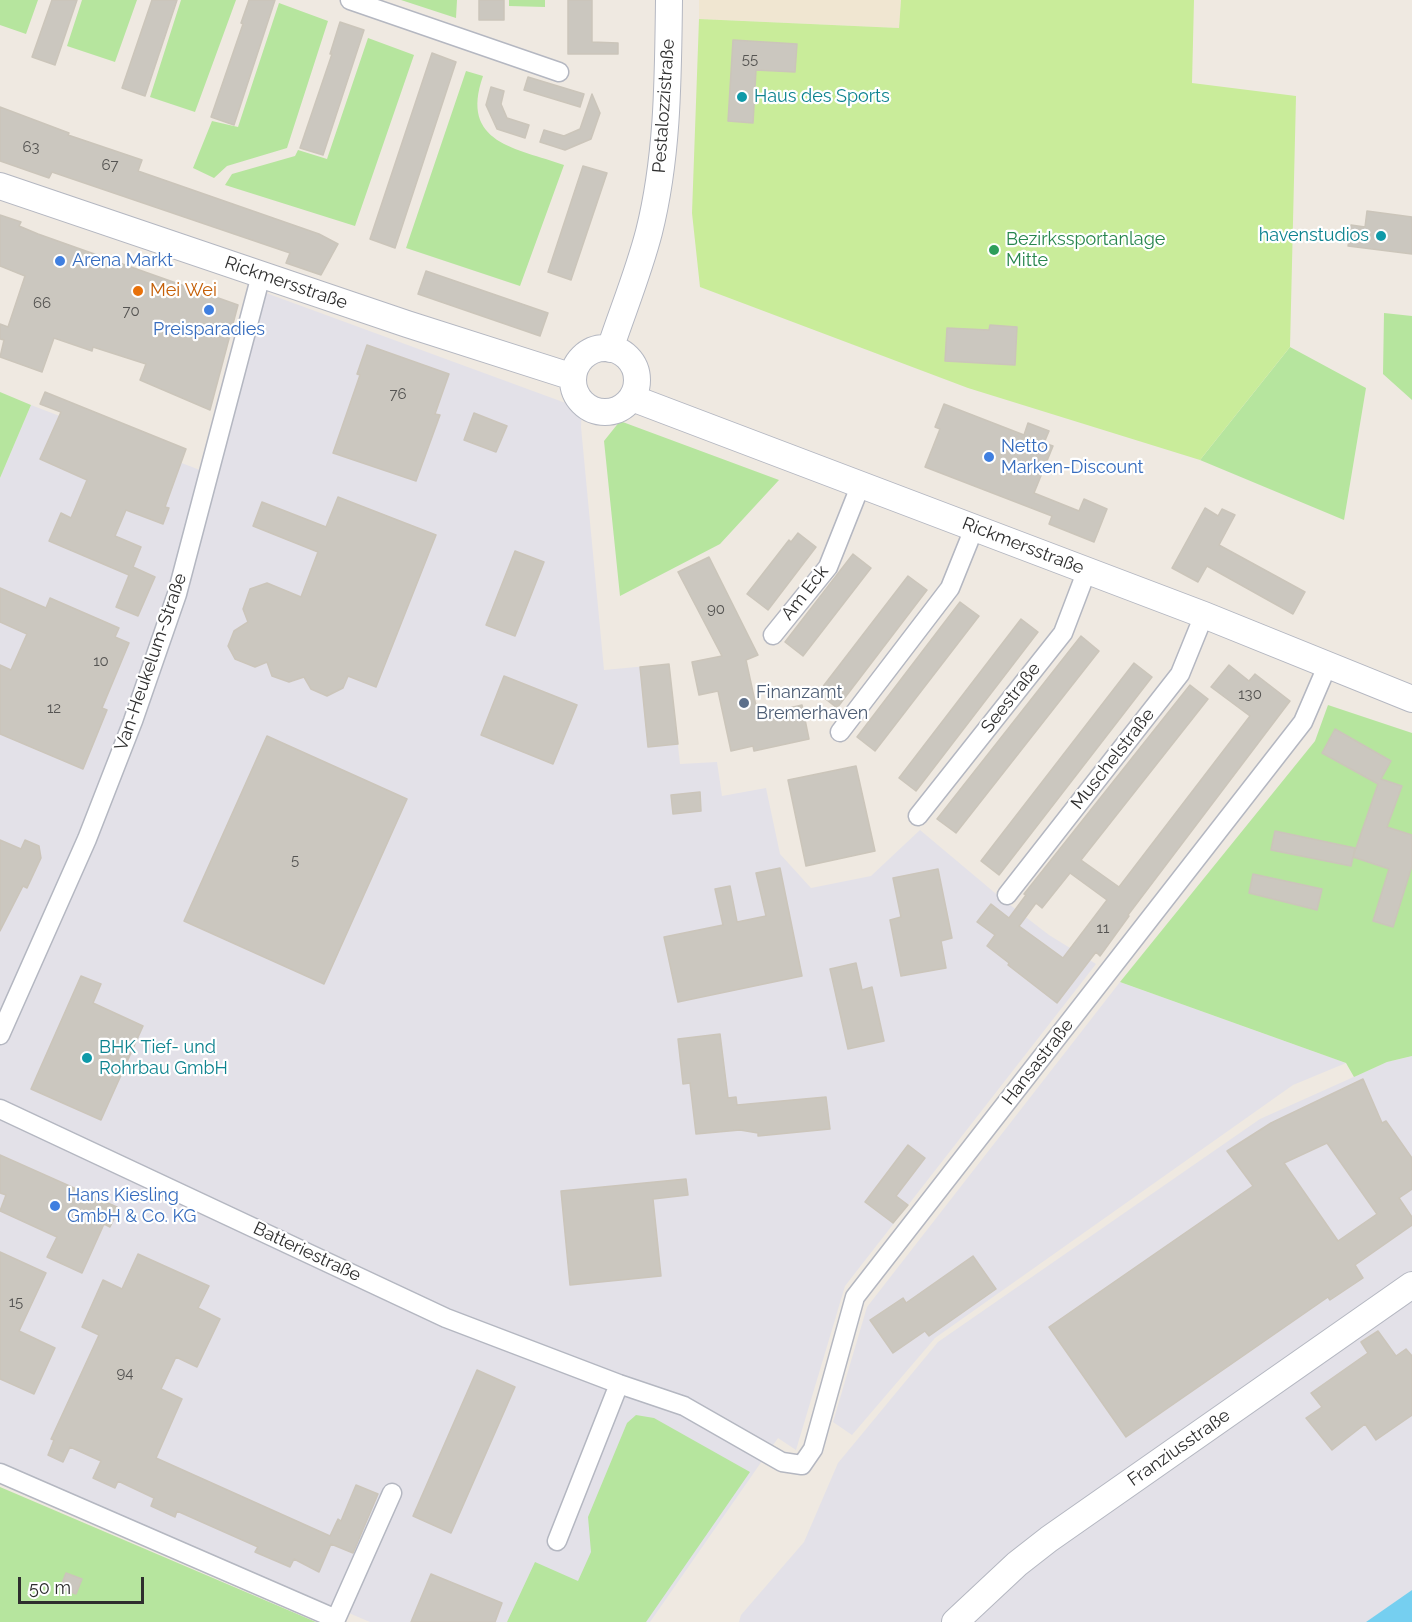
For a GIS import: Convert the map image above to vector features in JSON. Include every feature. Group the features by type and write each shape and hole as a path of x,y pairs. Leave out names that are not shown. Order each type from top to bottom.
{"main road":[{"name":"Pestalozzistraße","path":"610,349 649,232 661,171 666,125 669,0"},
{"name":"Rickmersstraße","path":"0,186 484,350 573,377"},
{"path":"610,349 625,355 634,368 637,383 632,398 622,407 614,411 596,411 578,399 573,377 576,366 586,354 595,350 610,349"},
{"name":"Rickmersstraße","path":"632,398 975,526 1412,699"},
{"name":"Franziusstraße","path":"956,1622 1008,1572 1048,1539 1412,1285"}],"street":[{"path":"350,0 559,72"},
{"name":"Van-Heukelum-Straße","path":"0,1035 87,839 133,721 177,594 261,275"},
{"name":"Am Eck","path":"773,635 828,567 861,483"},
{"path":"840,732 950,588 975,526"},
{"name":"Seestraße","path":"918,816 1063,633 1087,570"},
{"name":"Muschelstraße","path":"1007,895 1180,674 1204,615"},
{"name":"Hansastraße","path":"782,1462 802,1465 813,1449 855,1298 1303,722 1328,664"},
{"name":"Batteriestraße","path":"0,1109 446,1318 619,1384 684,1406 782,1462"},
{"path":"557,1541 619,1384"},
{"path":"0,1473 336,1619 392,1493"}],"shaded area":[{"path":"699,0 901,0 899,28 699,19"},
{"path":"266,293 582,409 581,427 604,670 669,664 680,764 717,762 722,796 766,788 780,854 811,888 871,876 920,830 1049,935 1096,964 845,1286 796,1450 778,1438 650,1622 370,1622 0,1465 0,478 31,405 218,477"},
{"path":"1120,982 1346,1063 1293,1085 935,1338 852,1435 833,1422 867,1307"},
{"path":"1412,1056 1412,1590 1366,1622 739,1622 741,1615 804,1542 838,1463 938,1342 1260,1119 1387,1062"}],"green space":[{"path":"0,0 38,0 26,34 0,25"},
{"path":"82,0 137,0 115,62 67,46"},
{"path":"181,0 236,0 195,112 150,97"},
{"path":"401,0 457,0 456,18"},
{"path":"509,0 545,0 545,7 509,6"},
{"name":"Bezirkssportanlage Mitte","path":"901,0 1194,0 1192,83 1296,96 1290,347 1200,460 968,388 700,287 692,213 699,19 899,28"},
{"path":"279,3 328,21 287,148 227,166 214,178 193,168 212,121 238,127"},
{"path":"368,38 414,55 355,226 225,185 232,174 295,156 298,150 327,159"},
{"path":"466,71 483,76 478,99 479,116 486,130 497,140 511,147 564,165 520,286 406,248"},
{"path":"1384,313 1412,316 1412,400 1383,374"},
{"path":"1290,347 1366,388 1344,520 1200,460"},
{"path":"0,392 31,405 0,478"},
{"path":"620,421 779,480 720,544 620,596 604,441"},
{"path":"1328,705 1412,733 1412,1056 1387,1062 1354,1077 1346,1063 1120,982 1315,741"},
{"path":"636,1415 654,1418 750,1472 646,1622 507,1622 535,1562 578,1581 591,1552 588,1517 627,1423"},
{"path":"0,1487 316,1622 0,1622"}],"water":[{"path":"1412,1590 1412,1622 1366,1622"}],"building":[{"path":"52,0 77,0 55,65 32,57"},
{"path":"152,0 177,0 145,96 122,88"},
{"path":"249,0 275,0 234,125 211,117"},
{"path":"479,0 504,0 504,20 479,20"},
{"path":"568,0 592,0 592,42 618,43 618,54 568,54"},
{"path":"340,22 364,30 323,155 300,148 332,54 330,54"},
{"name":"Haus des Sports","path":"733,40 797,44 795,72 756,70 753,123 728,121"},
{"path":"432,53 456,62 395,248 370,239"},
{"path":"528,77 584,94 580,107 524,90"},
{"path":"491,87 504,91 501,104 507,118 529,125 525,138 497,129 486,105"},
{"path":"592,94 600,113 591,139 565,150 540,142 544,130 564,136 580,129"},
{"path":"0,107 69,133 68,135 142,160 138,171 319,234 338,244 321,275 286,263 290,253 52,172 49,178 0,161"},
{"path":"583,166 607,173 571,280 548,272"},
{"name":"havenstudios","path":"1367,211 1412,217 1412,254 1348,246 1351,225 1365,227"},
{"path":"0,215 21,222 19,226 38,234 238,305 210,410 140,380 146,364 93,347 92,351 54,338 42,372 0,357 4,340 0,339 0,324 8,327 25,276 0,266"},
{"path":"426,271 548,313 540,336 418,294"},
{"path":"990,325 1017,327 1015,365 945,361 947,328 989,330"},
{"path":"367,345 449,374 435,414 440,415 416,481 333,453 360,375 357,374"},
{"path":"45,392 186,449 165,507 169,508 163,524 126,510 115,536 141,547 133,567 155,577 138,616 116,607 129,575 49,541 61,513 71,518 87,480 40,459 61,412 40,404"},
{"name":"Netto Marken-Discount","path":"944,404 1024,435 1028,423 1049,431 1044,443 1053,446 1034,493 1079,511 1084,499 1107,509 1094,542 1049,524 1052,516 925,467 940,429 935,427"},
{"path":"474,413 507,426 496,452 464,440"},
{"path":"338,497 436,535 376,687 348,676 343,688 327,696 311,689 304,677 289,682 272,676 267,662 255,667 235,659 228,646 234,631 248,622 243,609 250,589 267,583 301,597 318,552 253,526 262,502 326,527"},
{"path":"1205,508 1218,516 1222,509 1235,515 1219,545 1305,592 1293,614 1207,566 1198,582 1172,568"},
{"path":"798,533 816,547 768,610 747,594 789,540 791,542"},
{"path":"515,551 544,562 515,636 486,625"},
{"path":"853,554 871,568 803,656 785,642"},
{"path":"709,557 758,655 746,660 758,715 802,705 809,739 754,751 753,746 731,751 718,691 699,695 692,662 722,656 678,572"},
{"path":"908,576 927,590 837,708 818,693"},
{"path":"0,588 46,608 50,598 119,628 115,637 129,643 102,708 107,710 83,769 0,734 0,665 11,670 27,634 0,622"},
{"path":"960,602 979,616 875,751 857,737"},
{"path":"1021,619 1038,632 916,791 899,778"},
{"path":"1081,636 1099,651 956,833 937,819"},
{"path":"1134,663 1152,677 999,875 981,861"},
{"path":"669,664 678,744 648,747 640,667"},
{"path":"1229,665 1249,681 1255,674 1290,701 1128,915 1100,956 1096,952 1057,1003 987,946 995,935 977,922 991,904 1009,918 1026,895 1024,894 1190,685 1208,699 1081,860 1119,887 1250,716 1211,687","holes":["1070,873 1107,900 1063,958 1019,926 1036,903 1042,908"]},
{"path":"504,676 577,705 553,764 481,735"},
{"path":"1335,729 1391,761 1381,779 1402,786 1387,827 1412,835 1412,866 1393,927 1373,921 1389,869 1353,857 1378,784 1322,753"},
{"path":"267,736 407,799 324,984 184,921"},
{"path":"856,766 875,851 806,866 788,780"},
{"path":"700,792 701,811 673,814 671,795"},
{"path":"1275,831 1355,848 1351,866 1271,850"},
{"path":"0,840 21,849 25,840 39,846 41,858 27,888 23,886 0,931"},
{"path":"780,868 802,976 678,1002 664,937 723,925 715,889 730,886 737,922 766,916 756,873"},
{"path":"938,869 952,938 941,941 946,968 901,976 890,920 901,917 893,878"},
{"path":"1253,874 1322,889 1317,910 1249,893"},
{"path":"856,963 862,990 872,987 884,1041 848,1049 830,969"},
{"name":"BHK Tief- und Rohrbau GmbH","path":"81,976 101,984 93,1003 143,1026 101,1120 31,1089"},
{"path":"720,1034 728,1098 736,1097 737,1105 826,1097 830,1129 758,1136 758,1133 740,1130 696,1134 690,1083 683,1084 678,1039"},
{"path":"1363,1079 1382,1123 1386,1121 1412,1158 1412,1189 1399,1198 1412,1217 1412,1225 1355,1265 1363,1278 1330,1300 1328,1297 1126,1437 1049,1327 1253,1186 1227,1151 1271,1123","holes":["1327,1143 1377,1214 1338,1241 1284,1163"]},
{"path":"908,1145 925,1158 896,1196 908,1205 893,1223 865,1202"},
{"path":"0,1155 119,1208 110,1227 104,1224 82,1273 47,1257 57,1237 0,1211 6,1195 0,1193"},
{"path":"686,1179 688,1195 653,1199 661,1276 570,1285 561,1191"},
{"path":"0,1252 46,1273 19,1331 55,1348 34,1394 0,1379"},
{"path":"138,1254 209,1286 198,1308 220,1319 197,1367 176,1357 161,1389 182,1399 156,1458 330,1536 338,1519 341,1521 356,1485 378,1494 353,1553 331,1544 319,1572 294,1559 290,1567 255,1552 258,1547 177,1511 175,1517 151,1506 154,1498 118,1481 115,1488 93,1478 101,1461 70,1447 63,1462 48,1455 54,1440 51,1439 99,1335 82,1327 103,1280 122,1289"},
{"path":"973,1256 996,1289 929,1336 925,1331 893,1353 870,1320 903,1298 906,1303"},
{"path":"1378,1331 1396,1356 1406,1349 1412,1356 1412,1415 1376,1440 1365,1424 1332,1450 1306,1418 1322,1407 1311,1393 1368,1353 1361,1342"},
{"path":"477,1370 515,1387 451,1533 413,1516"},
{"path":"66,1573 82,1579 76,1594 60,1588"},
{"path":"431,1574 502,1603 495,1622 411,1622"}],"place":[{"name":"Haus des Sports","path":"742,97"},
{"name":"havenstudios","path":"1381,236"},
{"name":"Bezirkssportanlage Mitte","path":"994,250"},
{"name":"Arena Markt","path":"60,261"},
{"name":"Mei Wei","path":"138,291"},
{"name":"Preisparadies","path":"209,310"},
{"name":"Netto Marken-Discount","path":"989,457"},
{"name":"Finanzamt Bremerhaven","path":"744,703"},
{"name":"BHK Tief- und Rohrbau GmbH","path":"87,1058"},
{"name":"Hans Kiesling GmbH & Co. KG","path":"55,1206"}]}
